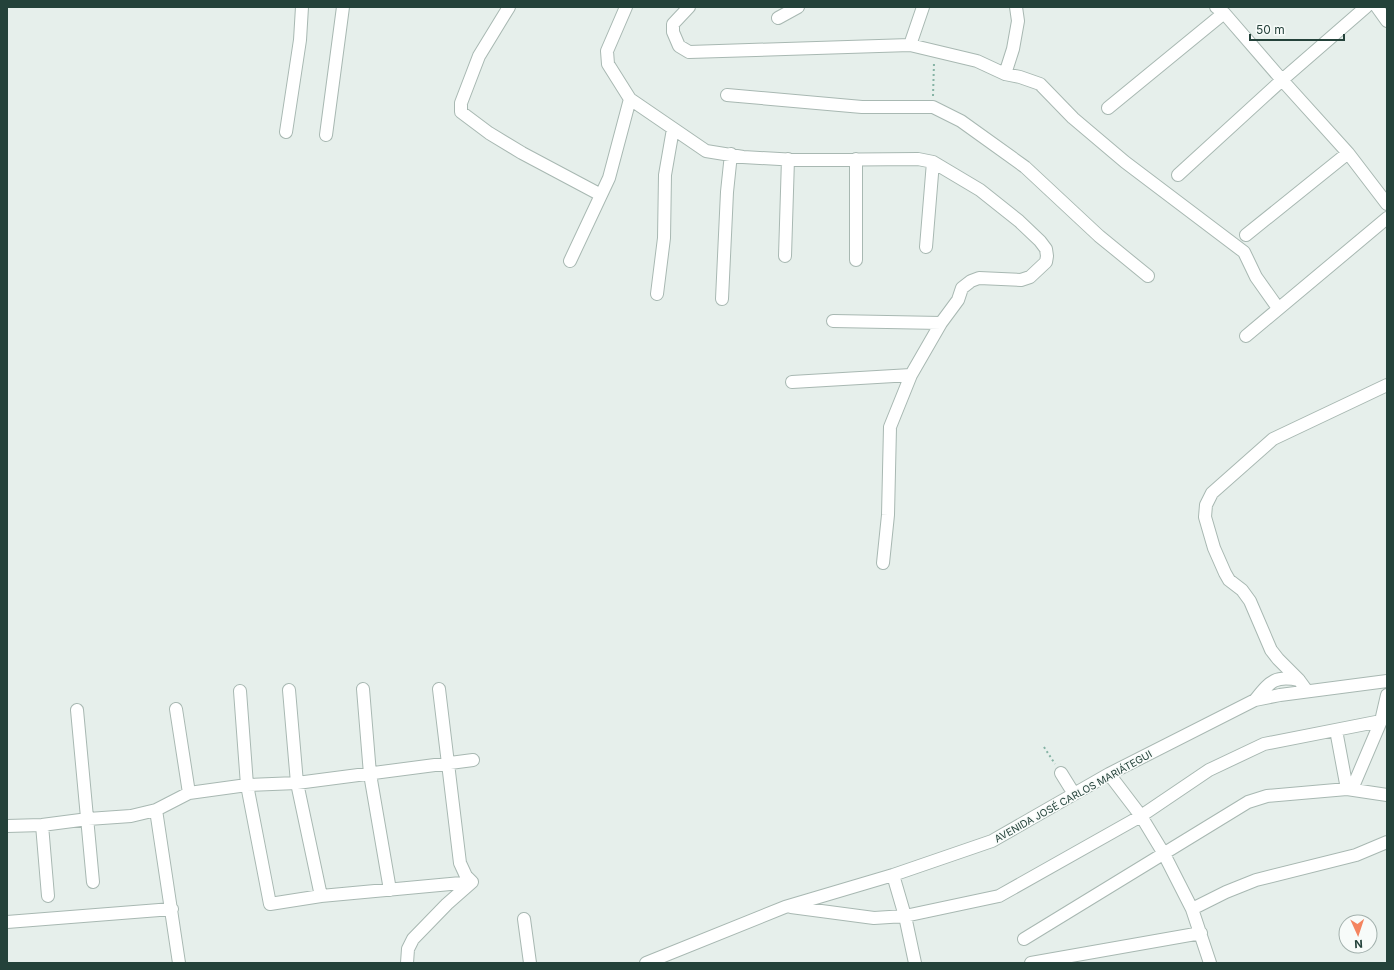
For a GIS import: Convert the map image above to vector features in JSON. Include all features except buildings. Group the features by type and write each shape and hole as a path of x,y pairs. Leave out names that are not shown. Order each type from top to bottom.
{"street":[{"path":"286,132 300,40 302,7"},
{"path":"326,135 344,7"},
{"path":"509,7 479,56 461,103 461,112 495,137 601,195"},
{"path":"626,7 607,50 608,64 630,99 706,151 788,159 918,159 933,162 980,190 1019,221 1046,249 1046,262 1030,277 1021,280 979,278 971,281 962,288 958,300 941,323 911,375 890,427 888,515 883,563"},
{"path":"689,7 674,24 673,32 679,46 689,52 910,45 977,61 1005,74 1020,77 1040,84 1073,118 1124,162 1244,252 1256,277 1278,308"},
{"path":"778,18 798,7"},
{"path":"910,45 922,7"},
{"path":"1005,74 1013,49 1018,21 1016,7"},
{"path":"1178,175 1282,80 1366,7"},
{"path":"1377,7 1387,20"},
{"path":"1108,108 1220,10 1348,153 1387,204"},
{"path":"727,95 754,99 862,107 933,107 961,121 1025,167 1099,236 1148,276"},
{"path":"570,261 609,178 630,99"},
{"path":"657,294 664,238 665,175 673,129"},
{"path":"1246,235 1348,153"},
{"path":"722,299 727,192 731,154"},
{"path":"785,256 788,159"},
{"path":"856,159 856,260"},
{"path":"926,247 933,162"},
{"path":"1246,336 1387,218"},
{"path":"833,321 941,323"},
{"path":"792,382 911,375"},
{"path":"1307,691 1299,680 1271,650 1246,595 1238,585 1233,583 1227,577 1214,548 1206,524 1206,505 1212,493 1273,439 1387,385"},
{"path":"1255,700 1270,683 1276,680 1282,678 1299,680"},
{"name":"AVENIDA JOSÉ CARLOS MARIÁTEGUI","path":"646,963 671,958 785,907 893,875 992,841 1109,774 1255,700 1307,691 1387,681"},
{"path":"363,689 370,774 390,890"},
{"path":"438,689 460,863 466,876 472,882"},
{"path":"289,690 297,783 321,896"},
{"path":"240,691 247,785 270,904 321,896 472,882"},
{"path":"1350,789 1381,721 1387,695"},
{"path":"176,709 189,793"},
{"path":"77,710 93,882"},
{"path":"785,907 874,918 905,916 999,896 1141,816 1209,770 1264,744 1381,721"},
{"path":"1336,730 1350,789"},
{"path":"7,826 42,825 88,819 131,816 156,810 189,793 247,785 297,783 370,774 447,762 473,760"},
{"path":"1061,773 1074,794"},
{"path":"1109,774 1141,816 1164,854 1192,908 1210,963"},
{"path":"1024,939 1248,802 1267,796 1350,789 1387,795"},
{"path":"156,810 179,963"},
{"path":"42,825 48,896"},
{"path":"1192,908 1256,880 1356,855 1387,842"},
{"path":"893,875 905,916 915,963"},
{"path":"407,963 408,949 413,939 447,904 472,882"},
{"path":"7,922 172,909"},
{"path":"524,919 530,963"},
{"path":"1031,963 1201,933"}],"path":[{"path":"933,107 934,50"},
{"path":"1044,747 1061,773"}]}
